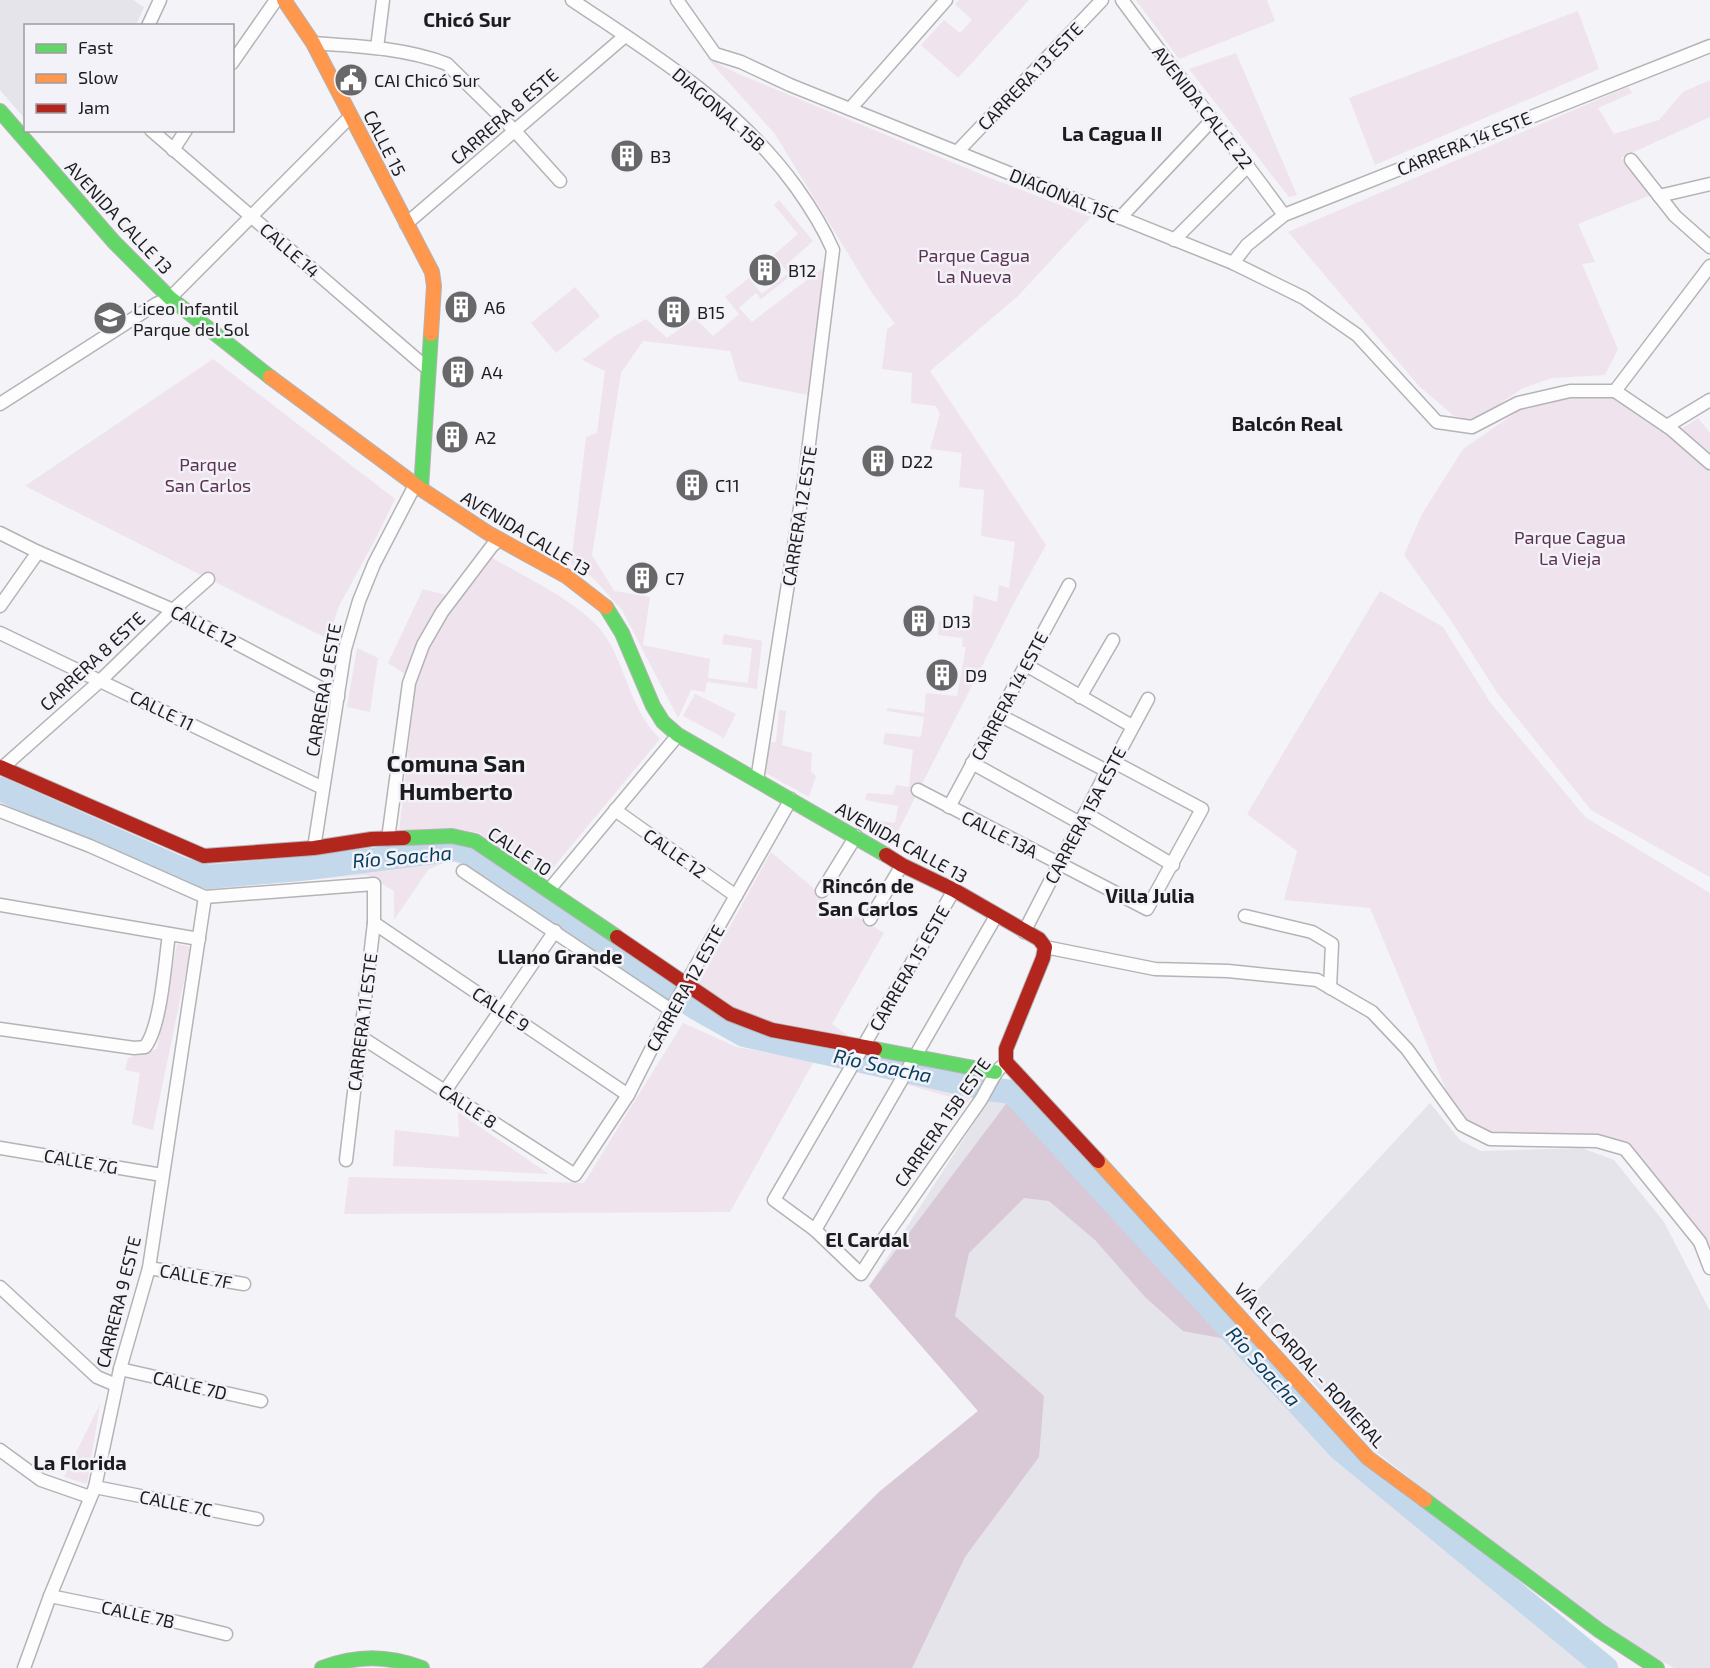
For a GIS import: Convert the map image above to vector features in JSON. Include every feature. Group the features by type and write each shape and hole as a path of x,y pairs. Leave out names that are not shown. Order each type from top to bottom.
{"main road":[{"name":"CALLE 15","path":"284,0 313,43 432,272 434,286 428,369"},
{"name":"AVENIDA CALLE 13","path":"0,111 114,242 170,298 242,356 421,489 500,539 566,576 608,608 622,633 653,706 663,722 678,735 822,819 856,836 902,865 954,890 1023,932 1039,939 1045,947"},
{"path":"421,489 428,369"},
{"name":"CALLE 10","path":"0,768 204,856 314,848 372,839 452,836 475,841 684,987 730,1014 772,1030 861,1051 911,1061 998,1072"},
{"name":"CARRERA 15B ESTE","path":"998,1072 1043,958 1045,947"},
{"name":"VÍA EL CARDAL - ROMERAL","path":"998,1072 1235,1310 1368,1458 1600,1631 1656,1668"},
{"path":"322,1668 335,1662 360,1656 404,1660 422,1668"}],"street":[{"path":"149,24 160,0"},
{"path":"234,60 276,0"},
{"path":"377,48 383,0"},
{"name":"DIAGONAL 15B","path":"572,0 684,75 736,119 768,150 819,220 833,250"},
{"name":"DIAGONAL 15C","path":"677,0 715,54 741,62 790,85 1233,263 1304,298 1357,335 1437,422 1472,427 1518,403 1570,391 1615,391"},
{"path":"850,109 946,0"},
{"name":"CARRERA 13 ESTE","path":"957,152 1102,0"},
{"name":"AVENIDA CALLE 22","path":"1122,0 1284,215"},
{"name":"CARRERA 8 ESTE","path":"406,224 625,36"},
{"path":"313,43 377,48 435,59 447,64 514,130 560,181"},
{"name":"CARRERA 14 ESTE","path":"1233,263 1247,245 1284,215 1710,46"},
{"path":"0,404 146,310 170,298 351,116"},
{"path":"1120,218 1212,120"},
{"name":"CALLE 14","path":"153,132 428,369"},
{"path":"173,150 185,132"},
{"path":"1631,160 1675,216 1710,246"},
{"path":"1174,240 1248,166"},
{"path":"1659,195 1710,184"},
{"name":"CARRERA 12 ESTE","path":"757,780 805,476 833,250"},
{"path":"1710,266 1615,391 1667,426 1710,463"},
{"path":"1667,426 1710,400"},
{"name":"CARRERA 9 ESTE","path":"314,848 345,650 359,601 374,564 413,489 421,489"},
{"name":"CALLE 12","path":"0,533 38,552 173,609 338,697"},
{"path":"388,839 410,683 423,645 442,612 492,546 500,539"},
{"path":"0,606 38,552"},
{"name":"CARRERA 8 ESTE","path":"0,768 100,681 173,609 208,579"},
{"name":"CARRERA 14 ESTE","path":"949,807 1069,585"},
{"name":"CALLE 11","path":"0,633 323,788"},
{"path":"1080,697 1113,640"},
{"path":"1026,665 1132,726"},
{"name":"CARRERA 15A ESTE","path":"1023,932 1082,818 1148,699"},
{"path":"972,764 1173,865 1202,809 999,714"},
{"path":"548,891 678,735"},
{"name":"CALLE 13A","path":"918,790 1147,909 1173,865"},
{"name":"CARRERA 12 ESTE","path":"575,1175 628,1095 684,987 791,799"},
{"name":"CALLE 12","path":"615,810 736,896"},
{"path":"0,811 90,846 205,897"},
{"path":"822,891 856,836"},
{"path":"870,919 902,865"},
{"path":"463,871 673,1007"},
{"name":"CARRERA 11 ESTE","path":"205,897 374,884 374,923 346,1160"},
{"name":"CARRERA 15 ESTE","path":"814,1230 774,1200 954,890"},
{"name":"CARRERA 9 ESTE","path":"24,1668 92,1492 120,1369 149,1268 205,897"},
{"path":"0,905 199,939"},
{"path":"814,1230 996,916"},
{"path":"1245,916 1312,932 1332,944 1330,988"},
{"name":"CALLE 9","path":"374,923 628,1095"},
{"path":"445,1091 555,932"},
{"path":"0,1029 134,1048 145,1047 152,1040 169,934"},
{"path":"1045,947 1155,969 1228,971 1317,980 1372,1012 1407,1049 1462,1125 1490,1139 1597,1141 1625,1149 1705,1241 1710,1268"},
{"name":"CALLE 8","path":"361,1037 575,1175"},
{"name":"CARRERA 15B ESTE","path":"814,1230 861,1274 998,1072"},
{"name":"CALLE 7G","path":"0,1148 162,1175"},
{"name":"CALLE 7F","path":"149,1268 244,1284"},
{"path":"0,1287 97,1377 116,1385"},
{"name":"CALLE 7D","path":"120,1369 261,1401"},
{"name":"CALLE 7C","path":"0,1450 41,1480 92,1492 257,1519"},
{"name":"CALLE 7B","path":"50,1596 226,1634"}],"shaded area":[{"path":"0,0 133,0 144,7 136,24 24,24 24,118 0,90"},
{"path":"990,1098 1009,1100 1339,1448 1606,1668 702,1668 879,1492 978,1411 869,1286"},
{"path":"1009,1100 1242,1342 1183,1331 1145,1297 1095,1240 1049,1201 1024,1198 969,1253 955,1316 1044,1396 1039,1457 965,1557 912,1668 702,1668 879,1492 978,1411 869,1286"},
{"path":"1430,1103 1460,1140 1481,1151 1582,1148 1614,1160 1664,1222 1710,1311 1710,1668 1674,1668 1633,1644 1492,1543 1374,1450 1289,1356 1246,1302"}],"green space":[{"path":"959,0 1029,0 958,78 921,45 944,20 960,33 972,20 955,4"},
{"path":"1136,0 1267,0 1275,21 1179,59"},
{"path":"1578,11 1599,69 1375,165 1349,98"},
{"path":"1236,53 1297,195 1289,197 1189,69"},
{"name":"Parque Cagua La Nueva","path":"707,58 736,73 1091,217 1018,296 930,371 1046,545 1016,599 892,843 843,816 895,823 898,806 865,800 867,793 893,795 896,785 909,787 913,750 883,744 885,733 921,737 924,717 887,711 887,708 924,713 926,693 957,696 966,647 962,647 963,638 938,635 939,621 971,625 974,595 997,602 999,585 1009,588 1015,542 981,536 984,490 959,487 962,453 930,449 940,414 936,406 911,403 912,373 882,369 887,329 895,324 872,293 775,134"},
{"path":"1710,80 1710,117 1621,158 1651,195 1578,224 1595,262 1582,264 1618,349 1605,375 1552,378 1523,388 1474,421 1454,416 1419,386 1288,232 1628,87 1632,93 1598,108 1614,134 1659,120 1683,92"},
{"path":"779,200 813,241 786,265 793,274 761,299 756,293 739,308 752,322 828,264 813,396 739,381 730,351 643,341 621,373 592,555 614,591 650,597 643,645 710,659 708,678 748,683 752,648 722,644 724,634 762,641 757,689 707,682 705,692 691,690 678,718 622,610 593,578 571,564 586,437 597,433 605,371 582,360 615,336 646,319 667,338 695,318 713,336 739,314 725,297 749,278 762,294 788,273 774,255 798,234 774,205"},
{"path":"575,287 600,316 556,353 531,323"},
{"name":"Parque San Carlos","path":"213,359 395,499 339,606 328,639 25,486"},
{"name":"Parque Cagua La Vieja","path":"1576,394 1610,395 1669,431 1710,467 1710,877 1591,810 1498,694 1450,619 1404,555 1422,514 1463,449 1524,407"},
{"path":"1698,418 1710,433 1710,453 1681,429"},
{"path":"489,556 569,603 597,625 613,650 642,716 660,739 542,881 480,833 458,829 399,832 416,681 388,663 423,589 458,598"},
{"path":"1380,591 1443,627 1490,702 1585,817 1710,893 1710,1244 1699,1246 1625,1151 1596,1143 1489,1142 1462,1128 1370,908 1284,900 1297,851 1247,814"},
{"path":"357,648 378,658 370,712 347,707"},
{"path":"695,694 736,714 724,738 683,716"},
{"path":"779,710 786,711 782,745 812,753 811,772 816,776 809,797 764,772 769,743 776,742"},
{"path":"0,777 198,863 446,844 471,849 682,991 775,1035 917,1067 981,1076 968,1102 817,1059 740,1044 671,1007 451,859 428,870 394,920 394,891 366,875 204,889 0,800"},
{"path":"771,852 839,910 845,909 884,933 832,1024 850,1037 771,1024 730,1008 697,987"},
{"path":"177,944 191,947 153,1130 132,1124 140,1073 125,1070 128,1058 157,1049"},
{"path":"683,1023 737,1047 814,1061 730,1212 344,1214 349,1177 584,1183"},
{"path":"458,1112 549,1174 393,1166 395,1130 459,1137"},
{"path":"100,1404 87,1484 64,1477"}],"waterway":[{"name":"Río Soacha","path":"0,789 181,869 208,877 300,869 458,849 468,853 696,1008 744,1035 988,1089 1012,1092 1339,1448 1606,1668"}],"traffic: fast":[{"path":"0,111 114,242 170,298 270,377"},
{"path":"421,489 431,334"},
{"path":"606,607 622,633 653,706 663,722 678,735 886,855"},
{"path":"404,838 452,836 475,841 617,937"},
{"path":"875,1049 995,1072"},
{"path":"1425,1500 1600,1631 1657,1668"},
{"path":"322,1668 347,1661 372,1658 397,1661 422,1668"}],"traffic: slow":[{"path":"284,0 313,43 432,272 434,286 431,334"},
{"path":"270,377 421,489 488,533 566,576 606,607"},
{"path":"1098,1161 1368,1458 1425,1500"}],"traffic: jam":[{"path":"0,767 204,856 314,848 372,839 404,838"},
{"path":"886,855 954,890 1039,939 1045,947 1043,958 1006,1049 1006,1062 1098,1161"},
{"path":"617,937 730,1014 772,1030 875,1049"}],"place":[{"name":"CAI Chicó Sur","path":"351,80"},
{"name":"B3","path":"627,156"},
{"name":"B12","path":"765,270"},
{"name":"A6","path":"461,307"},
{"name":"B15","path":"674,312"},
{"name":"Liceo Infantil Parque del Sol","path":"110,318"},
{"name":"A4","path":"458,372"},
{"name":"A2","path":"452,437"},
{"name":"D22","path":"878,461"},
{"name":"C11","path":"692,485"},
{"name":"C7","path":"642,578"},
{"name":"D13","path":"919,621"},
{"name":"D9","path":"942,675"}],"district":[{"name":"Chicó Sur","path":"467,19"},
{"name":"La Cagua II","path":"1112,133"},
{"name":"Balcón Real","path":"1287,423"},
{"name":"Comuna San Humberto","path":"456,776"},
{"name":"Villa Julia","path":"1150,895"},
{"name":"Rincón de San Carlos","path":"868,896"},
{"name":"Llano Grande","path":"560,956"},
{"name":"El Cardal","path":"867,1239"},
{"name":"La Florida","path":"80,1462"}]}
